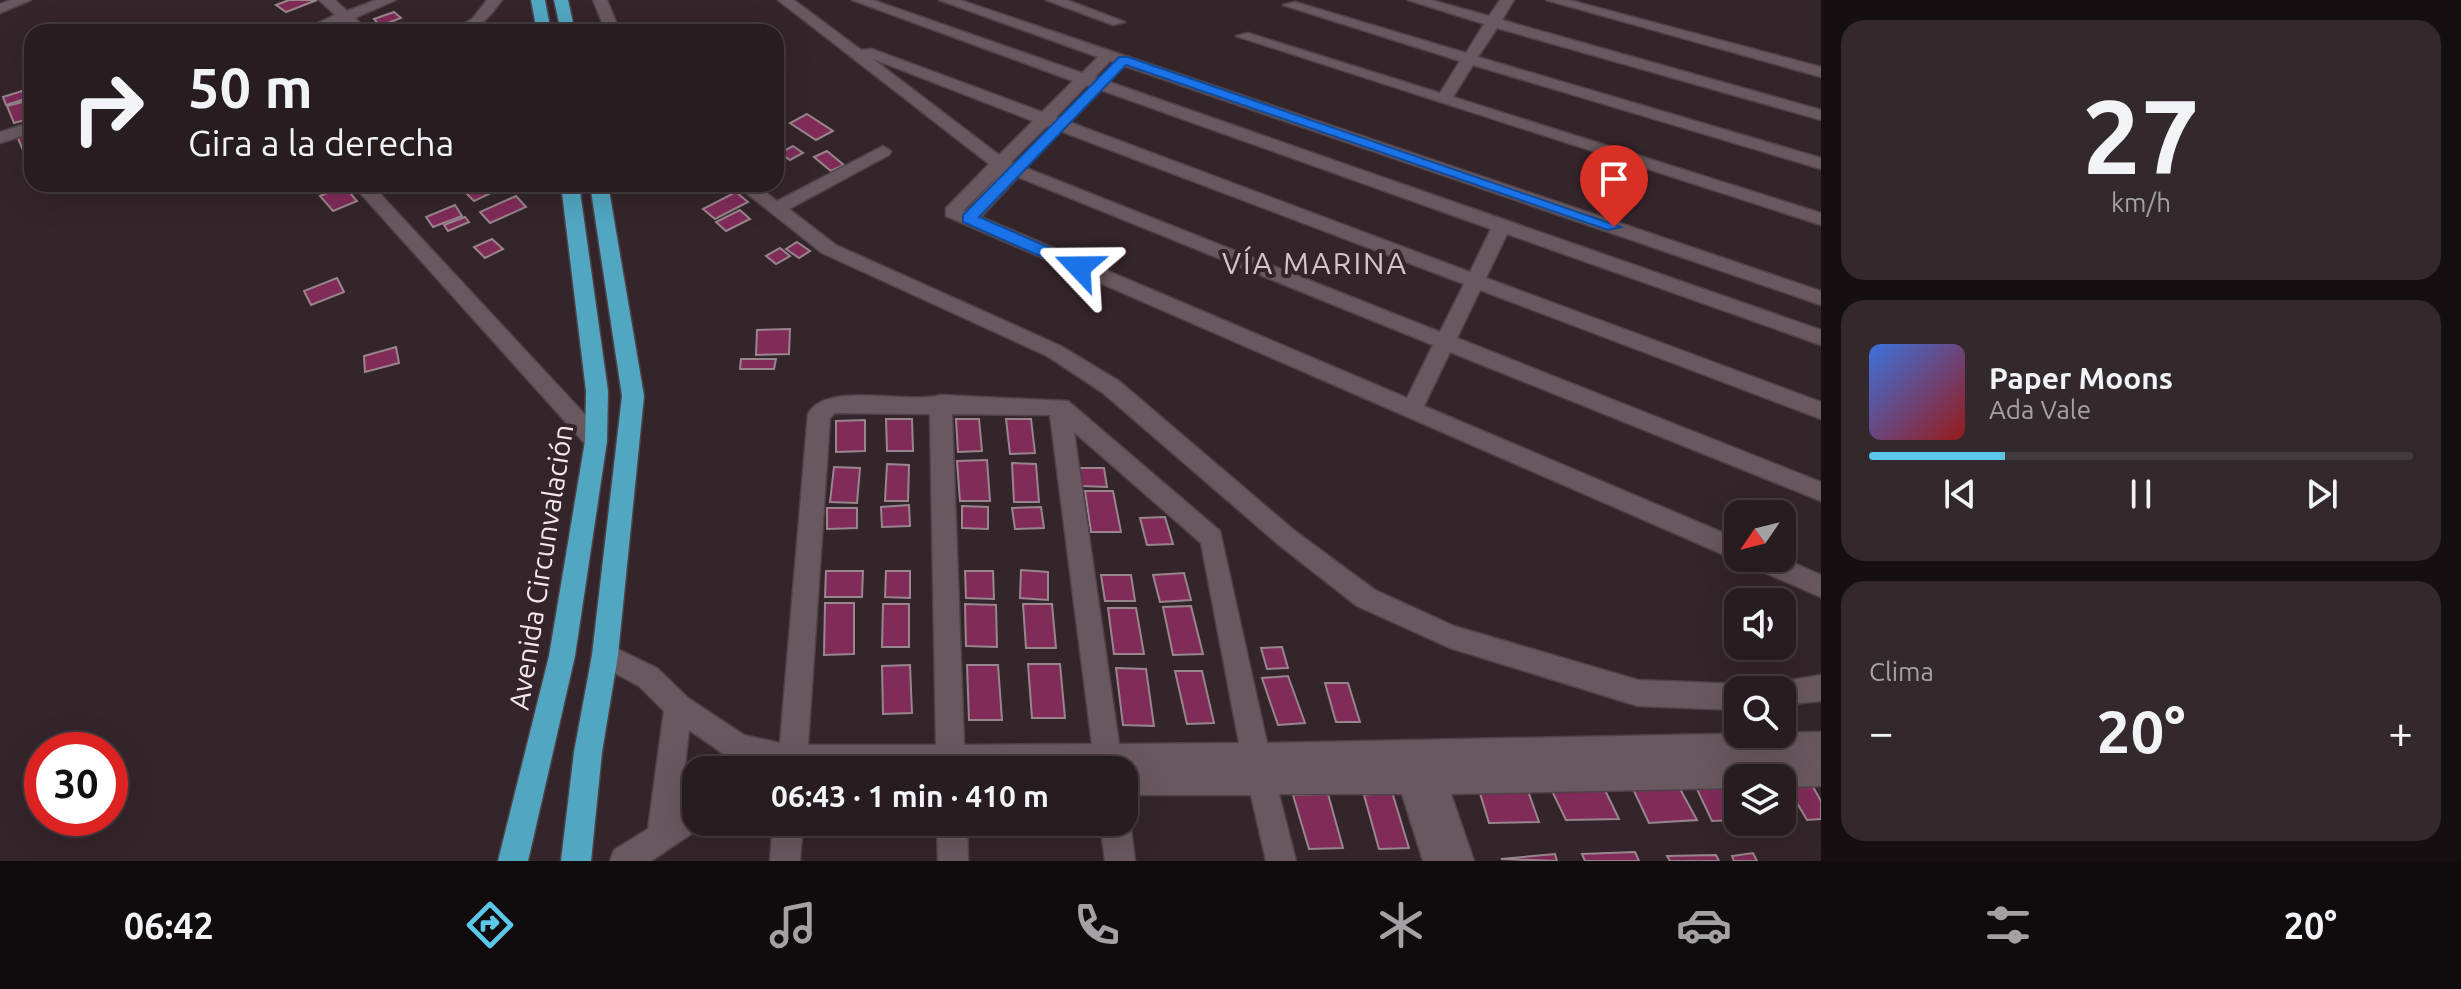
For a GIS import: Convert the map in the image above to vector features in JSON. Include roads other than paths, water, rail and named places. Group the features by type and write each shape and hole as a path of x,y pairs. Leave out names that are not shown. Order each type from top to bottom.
{"highway":[{"path":"538,0 542,24"},
{"path":"561,0 566,24"},
{"name":"Avenida Circunvalación","path":"513,861 562,656 596,441 592,344 571,192"},
{"path":"576,861 588,752 605,655 633,396 600,192"}],"street":[{"path":"0,9 24,0"},
{"path":"326,0 354,24"},
{"path":"327,24 389,0"},
{"path":"473,24 495,0"},
{"path":"600,0 610,24"},
{"path":"785,0 1007,168 1821,492"},
{"path":"859,0 1821,338"},
{"path":"946,0 1821,298"},
{"path":"1053,0 1118,22"},
{"path":"1093,13 1110,0"},
{"path":"1415,0 1821,115"},
{"path":"1443,100 1507,0"},
{"path":"1553,0 1821,72"},
{"path":"1290,5 1821,164"},
{"path":"1243,36 1821,219"},
{"path":"846,44 1821,411"},
{"path":"1116,58 1007,168 952,212 1724,544"},
{"path":"2,131 24,128"},
{"path":"776,209 883,151"},
{"path":"368,192 596,441"},
{"path":"754,192 829,249 1054,351 1111,387 1287,538 1366,598 1450,636 1638,693 1724,696"},
{"path":"1411,411 1502,226"},
{"path":"941,403 950,756"},
{"path":"793,756 819,414 831,405 941,403 1060,407 1212,538 1258,768 1281,861"},
{"path":"1060,407 1111,756"},
{"path":"1788,572 1821,586"},
{"path":"605,655 648,677 678,707 738,747 767,756"},
{"path":"1796,691 1821,688"},
{"path":"662,833 678,707"},
{"path":"1796,747 1821,746"},
{"path":"1418,767 1554,752 1729,748 1739,764"},
{"path":"1554,752 1566,779"},
{"path":"1418,767 1438,861"},
{"path":"1418,767 1459,861"},
{"path":"1138,770 1418,767 1566,779 1724,775"},
{"path":"1796,773 1821,772"},
{"path":"625,861 682,822"},
{"path":"785,861 787,836"},
{"path":"952,836 953,861"},
{"path":"1117,836 1120,861"}],"district":[{"name":"VÍA MARINA","path":"1315,264"}]}
